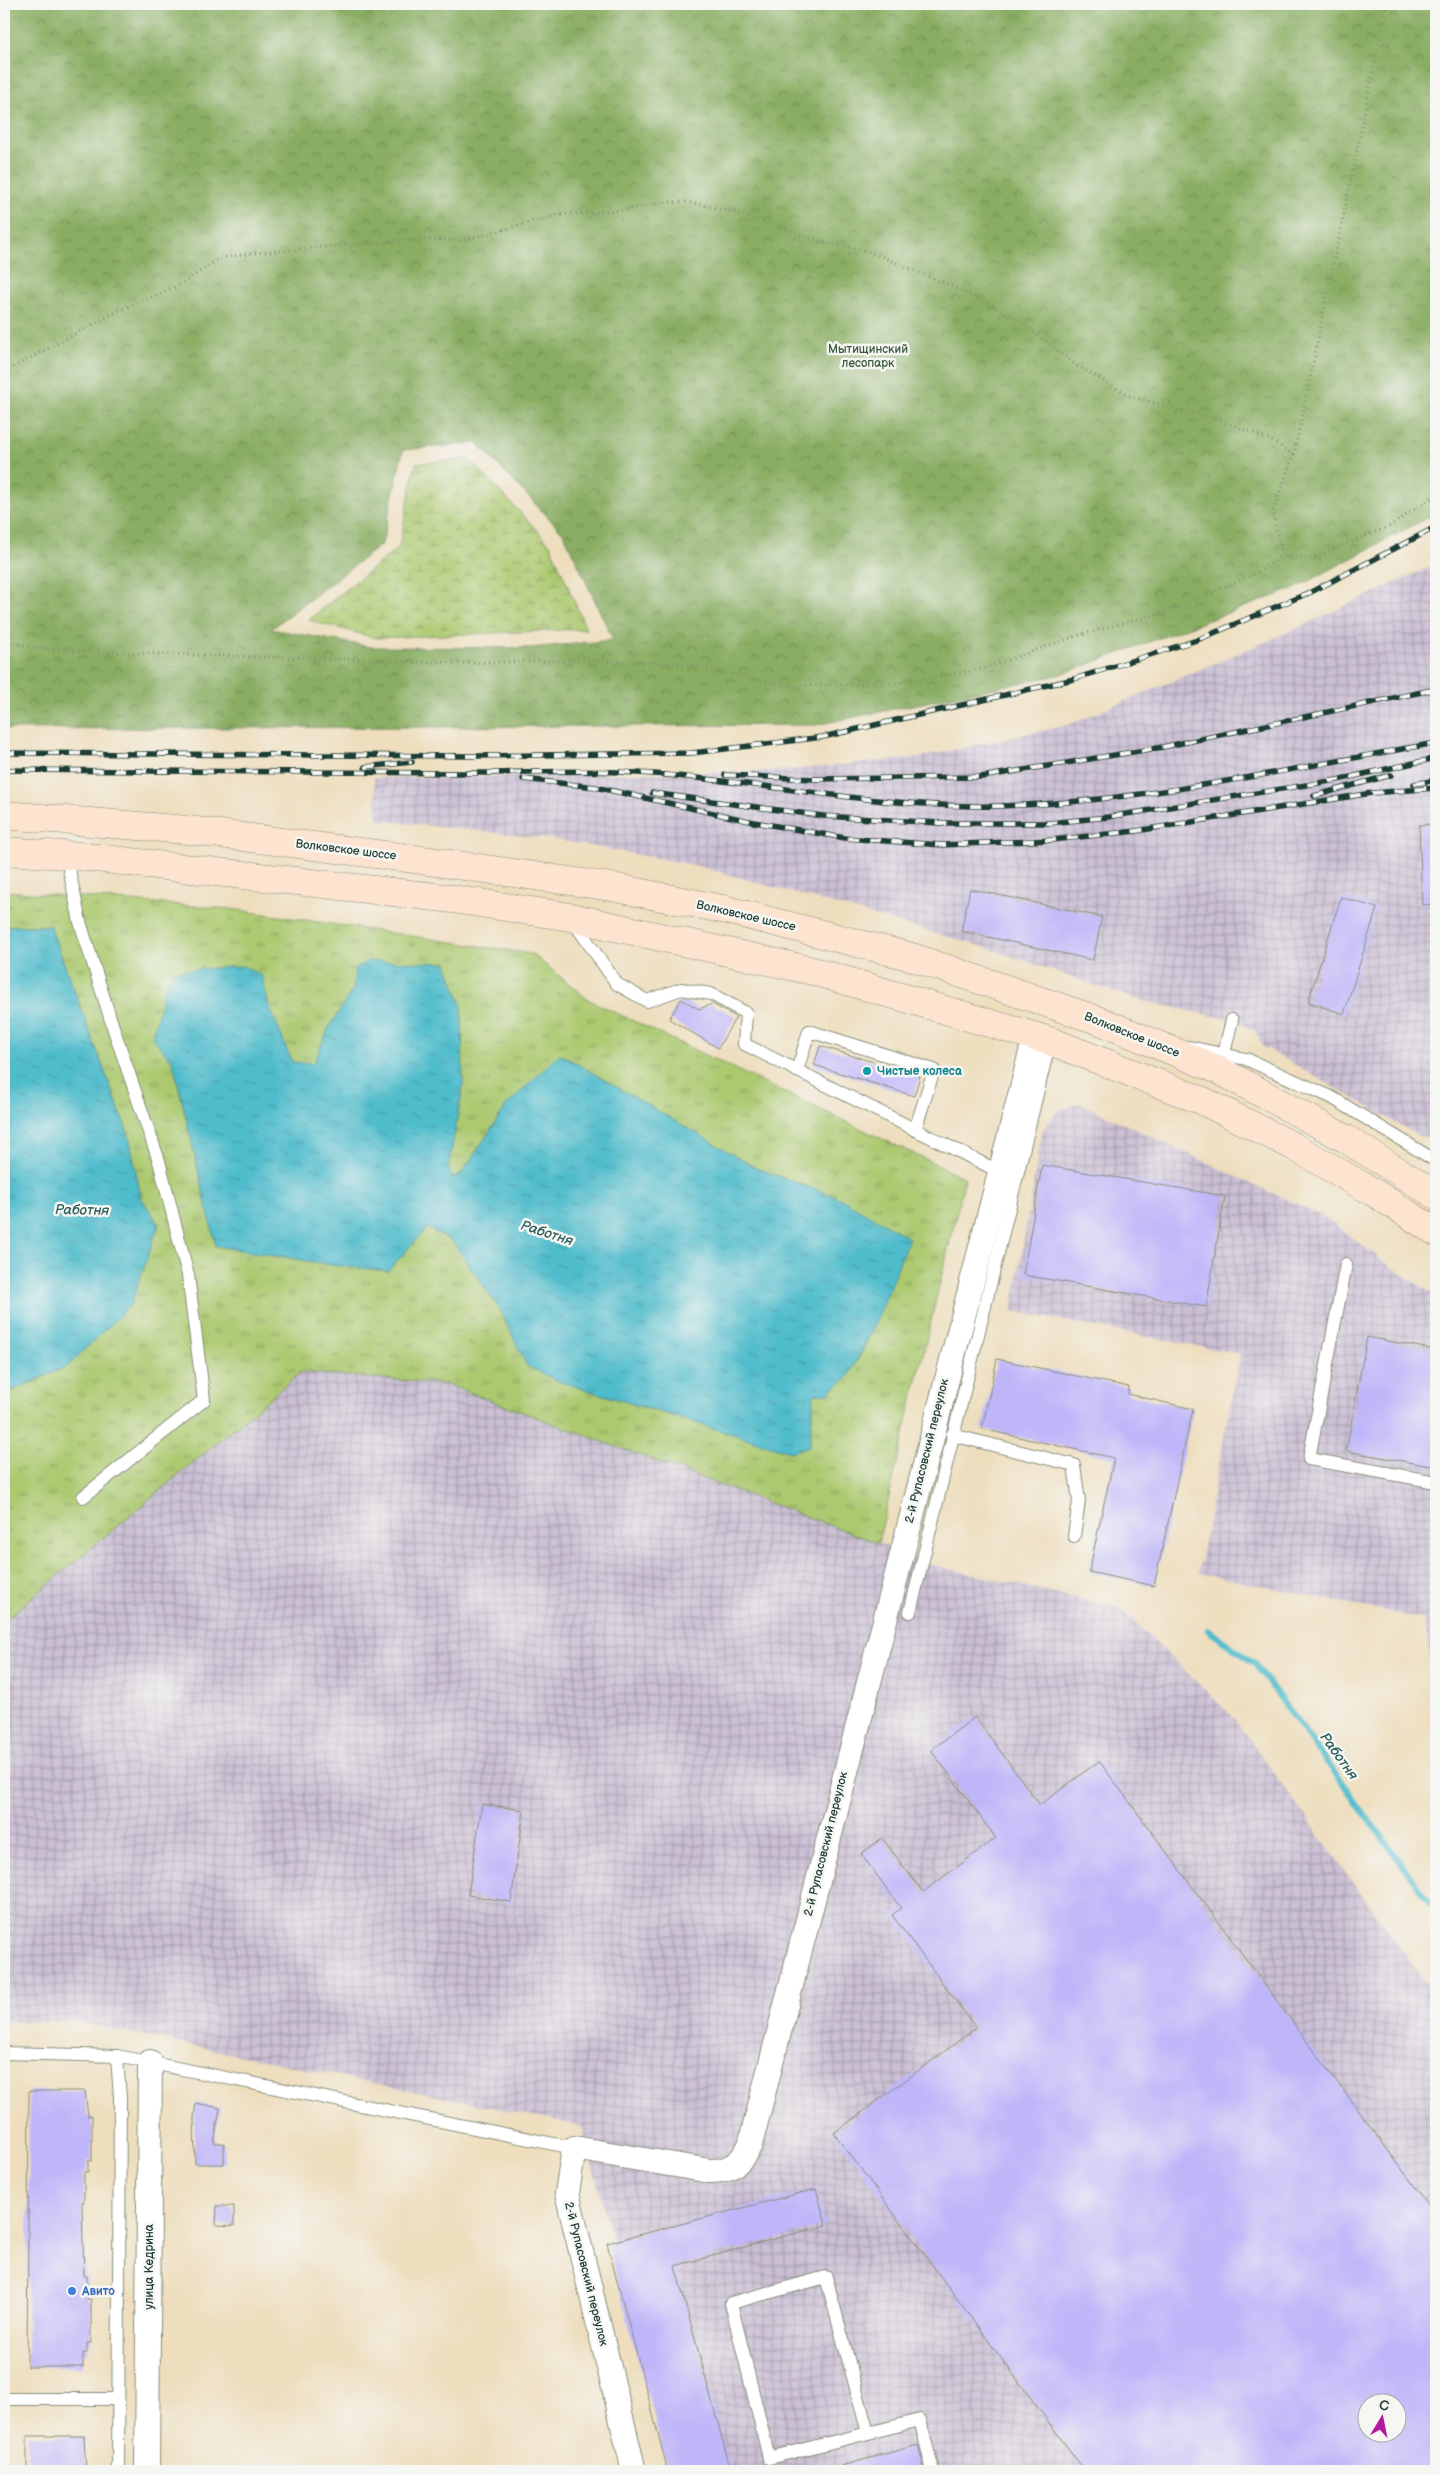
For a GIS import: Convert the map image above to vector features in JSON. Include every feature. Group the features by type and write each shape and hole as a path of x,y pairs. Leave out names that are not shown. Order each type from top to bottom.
{"main road":[{"name":"Волковское шоссе","path":"4,816 188,830 415,859 612,887 727,910 912,957 1100,1021 1148,1040 1222,1061 1436,1195"},
{"path":"4,851 66,854 443,898 570,917 806,969 1042,1039 1203,1101 1293,1146 1373,1192 1436,1232"}],"street":[{"name":"2-й Рупасовский переулок","path":"634,2471 566,2193 574,2148 710,2171 725,2171 737,2164 745,2155 750,2145 998,1172 1042,1039"},
{"name":"улица Кедрина","path":"147,2471 150,2062"}],"lane":[{"path":"66,854 80,922 114,1030 160,1161 186,1266 204,1400 83,1497"},
{"path":"570,917 617,984 647,1001 681,988 711,994 746,1013 744,1044 998,1172"},
{"path":"1232,1020 1222,1061 1246,1059 1331,1097 1436,1161"},
{"path":"797,1071 809,1031 934,1070 915,1130"},
{"path":"910,1612 1042,1039"},
{"path":"1346,1264 1309,1459 1436,1482"},
{"path":"952,1435 1074,1465 1079,1501 1074,1536"},
{"path":"4,2053 117,2056 574,2148"},
{"path":"117,2056 120,2098 118,2471"},
{"path":"868,2433 826,2277 731,2303 769,2458 920,2420 934,2471"},
{"path":"4,2399 118,2399"}],"path":[{"path":"1282,556 1273,511 1294,455 1387,4"},
{"path":"4,372 118,311 178,286 220,258 254,253 407,240 465,240 557,215 623,210 666,202 688,202 726,210 819,241 871,252 949,285 1012,315 1076,366 1132,397 1221,421 1269,439 1294,455"},
{"path":"4,641 43,649 105,652 461,662 582,660 676,664 787,686 889,684 982,669 1076,636 1168,611 1255,574 1282,556 1312,558 1390,526 1436,495"}],"shaded area":[{"path":"1436,564 1436,1136 1433,1138 1419,1136 1262,1046 1256,1031 1232,1020 1135,999 988,948 695,865 552,839 378,820 374,778 777,771 917,758 1068,725 1291,631"},
{"path":"1079,1103 1326,1218 1391,1267 1436,1296 1436,1695 1424,1619 1198,1573 1240,1354 1012,1311 1042,1132 1057,1111"},
{"path":"301,1372 446,1384 878,1543 932,1565 1120,1608 1235,1719 1436,1997 1436,2471 674,2471 582,2126 73,2021 4,2022 4,1621"}],"green space":[{"name":"Мытищинский лесопарк","path":"4,4 1436,4 1436,513 1296,588 1062,674 816,725 4,729","holes":["477,443 564,534 613,640 530,648 372,647 271,629 382,544 403,450"]},
{"path":"469,459 550,544 586,629 376,638 308,620 399,547 416,463"},
{"path":"4,891 231,909 532,954 589,1000 965,1178 878,1543 446,1384 301,1372 4,1621 4,1395 68,1366 159,1224 141,1198 129,1136 50,926 4,926","holes":["261,976 268,1003 292,1063 314,1063 329,1028 353,989 463,1087 448,1168 452,1179 462,1173 507,1105 758,1169 839,1198 879,1315 862,1352 847,1375 827,1391 814,1394 809,1446 791,1452 558,1381 527,1366 499,1308 452,1241 427,1228 388,1271 332,1265 216,1246 173,1062"]}],"water":[{"path":"4,926 50,926 129,1136 141,1198 159,1224 131,1304 68,1366 4,1394"},
{"path":"368,961 447,963 462,1006 463,1087 448,1168 452,1178 462,1173 507,1105 560,1054 758,1169 839,1198 909,1238 879,1315 849,1376 828,1393 814,1394 809,1446 791,1452 558,1381 527,1366 499,1308 452,1241 427,1228 388,1271 332,1265 216,1246 173,1062 152,1037 164,990 174,971 243,966 262,976 268,1003 292,1062 314,1063 329,1028 353,989 355,969"}],"building":[{"path":"1436,824 1436,904 1422,905 1419,825"},
{"path":"970,889 1102,917 1093,960 961,931"},
{"path":"1341,897 1377,908 1344,1014 1308,1002"},
{"path":"681,999 699,1009 712,1004 736,1017 718,1048 669,1019"},
{"name":"Чистые колеса","path":"820,1046 920,1076 914,1096 814,1065"},
{"path":"1042,1165 1225,1196 1206,1307 1023,1275"},
{"path":"1367,1337 1436,1350 1436,1467 1346,1451"},
{"path":"997,1359 1129,1387 1128,1394 1193,1409 1154,1586 1089,1572 1114,1458 982,1429"},
{"path":"975,1717 1040,1805 1099,1761 1436,2215 1436,2471 1085,2471 834,2133 976,2028 892,1915 901,1908 861,1854 882,1838 923,1892 996,1838 931,1750"},
{"path":"482,1804 524,1810 511,1902 468,1895"},
{"path":"29,2091 85,2091 88,2116 92,2116 92,2161 88,2161 88,2172 84,2172 84,2202 82,2202 84,2276 87,2276 87,2299 91,2299 91,2343 87,2343 87,2353 83,2353 83,2367 27,2367"},
{"path":"196,2103 220,2108 214,2143 224,2143 224,2164 195,2164 194,2117"},
{"path":"816,2189 826,2225 675,2266 731,2471 668,2471 607,2243"},
{"path":"217,2206 234,2206 234,2226 216,2225"},
{"path":"27,2436 84,2436 86,2471 27,2471"},
{"path":"918,2445 925,2471 842,2471 841,2466"}],"waterway":[{"name":"Работня","path":"1208,1630 1255,1664 1436,1911"}],"railway":[{"path":"4,753 472,756 692,753 823,737 1074,679 1197,640 1311,592 1436,527"},
{"path":"725,775 815,779 981,777 1163,747 1436,689"},
{"path":"4,770 479,773 598,771 714,780 904,803 1000,806 1055,803 1164,791 1436,743"},
{"path":"652,793 823,816 940,823 1049,823 1108,817 1337,780 1436,758"},
{"path":"365,767 412,762"},
{"path":"1314,796 1391,775"},
{"path":"523,779 595,787 754,822 845,838 942,845 1052,840 1136,831 1372,793 1436,788"},
{"path":"1414,784 1436,780"}],"place":[{"name":"Чистые колеса","path":"867,1071"},
{"name":"Авито","path":"72,2291"}]}
